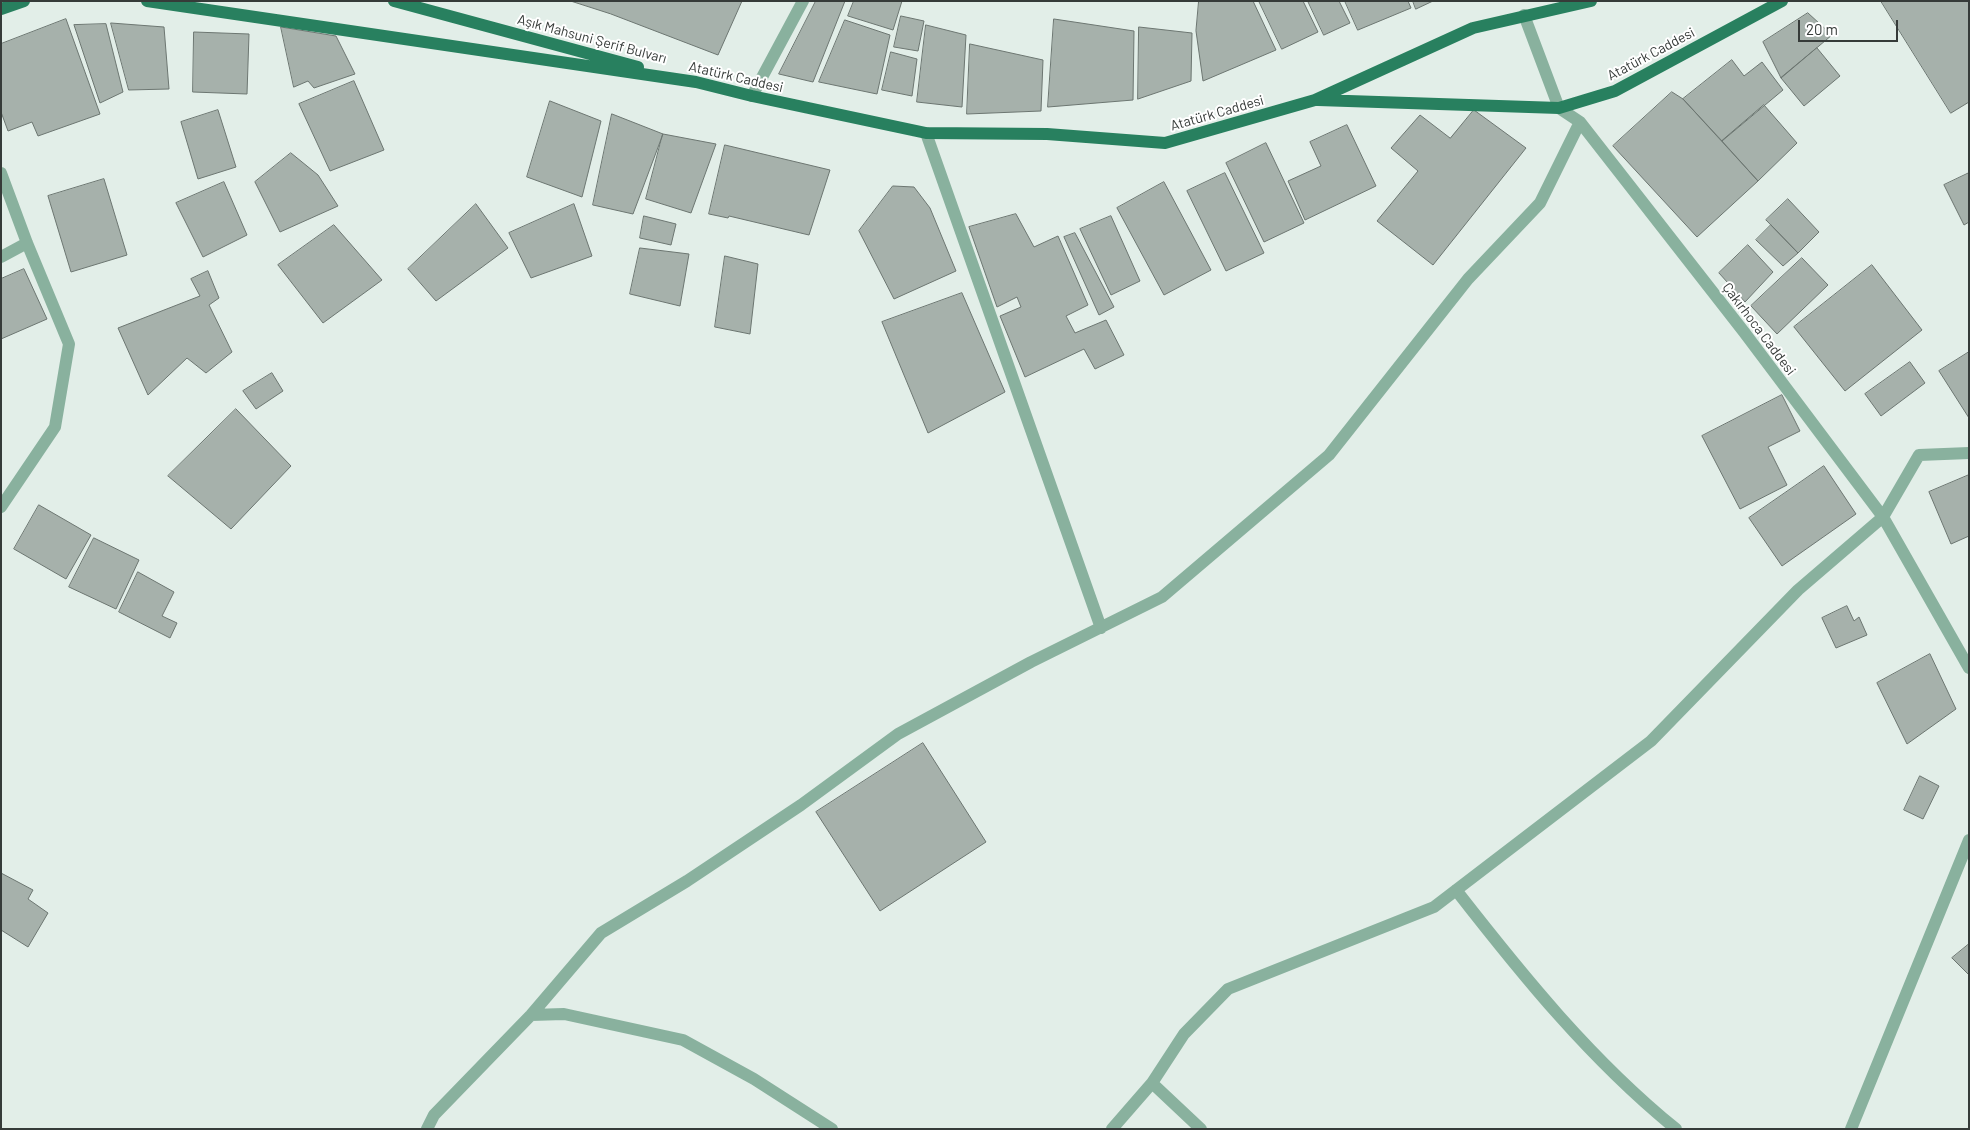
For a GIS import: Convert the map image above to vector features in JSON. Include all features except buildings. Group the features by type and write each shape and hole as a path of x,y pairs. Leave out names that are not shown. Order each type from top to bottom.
{"main road":[{"path":"1,8 24,1"},
{"name":"Atatürk Caddesi","path":"147,1 696,82 752,96 926,133 1047,134 1165,143 1315,100 1472,28 1591,1"},
{"name":"Aşık Mahsuni Şerif Bulvarı","path":"394,1 696,82"},
{"name":"Atatürk Caddesi","path":"1315,100 1559,108 1615,91 1782,1"}],"street":[{"path":"752,96 803,1"},
{"path":"1524,15 1559,108"},
{"name":"Çakırhoca Caddesi","path":"1559,108 1580,122 1738,324 1883,517 1969,668"},
{"path":"427,1129 434,1115 531,1015 601,933 687,881 801,805 898,734 1031,662 1162,597 1329,455 1468,279 1540,203 1580,122"},
{"path":"926,133 1101,628"},
{"path":"1,173 27,243 69,344 55,427 1,507"},
{"path":"1,257 27,243"},
{"path":"1112,1129 1152,1083 1184,1034 1228,989 1434,906 1651,741 1798,590 1883,517 1919,455 1969,453"},
{"path":"1851,1129 1969,840"},
{"path":"1456,890 1509,959 1566,1025 1645,1104 1676,1129"},
{"path":"531,1015 564,1014 683,1040 754,1079 832,1129"},
{"path":"1152,1083 1201,1129"}]}
